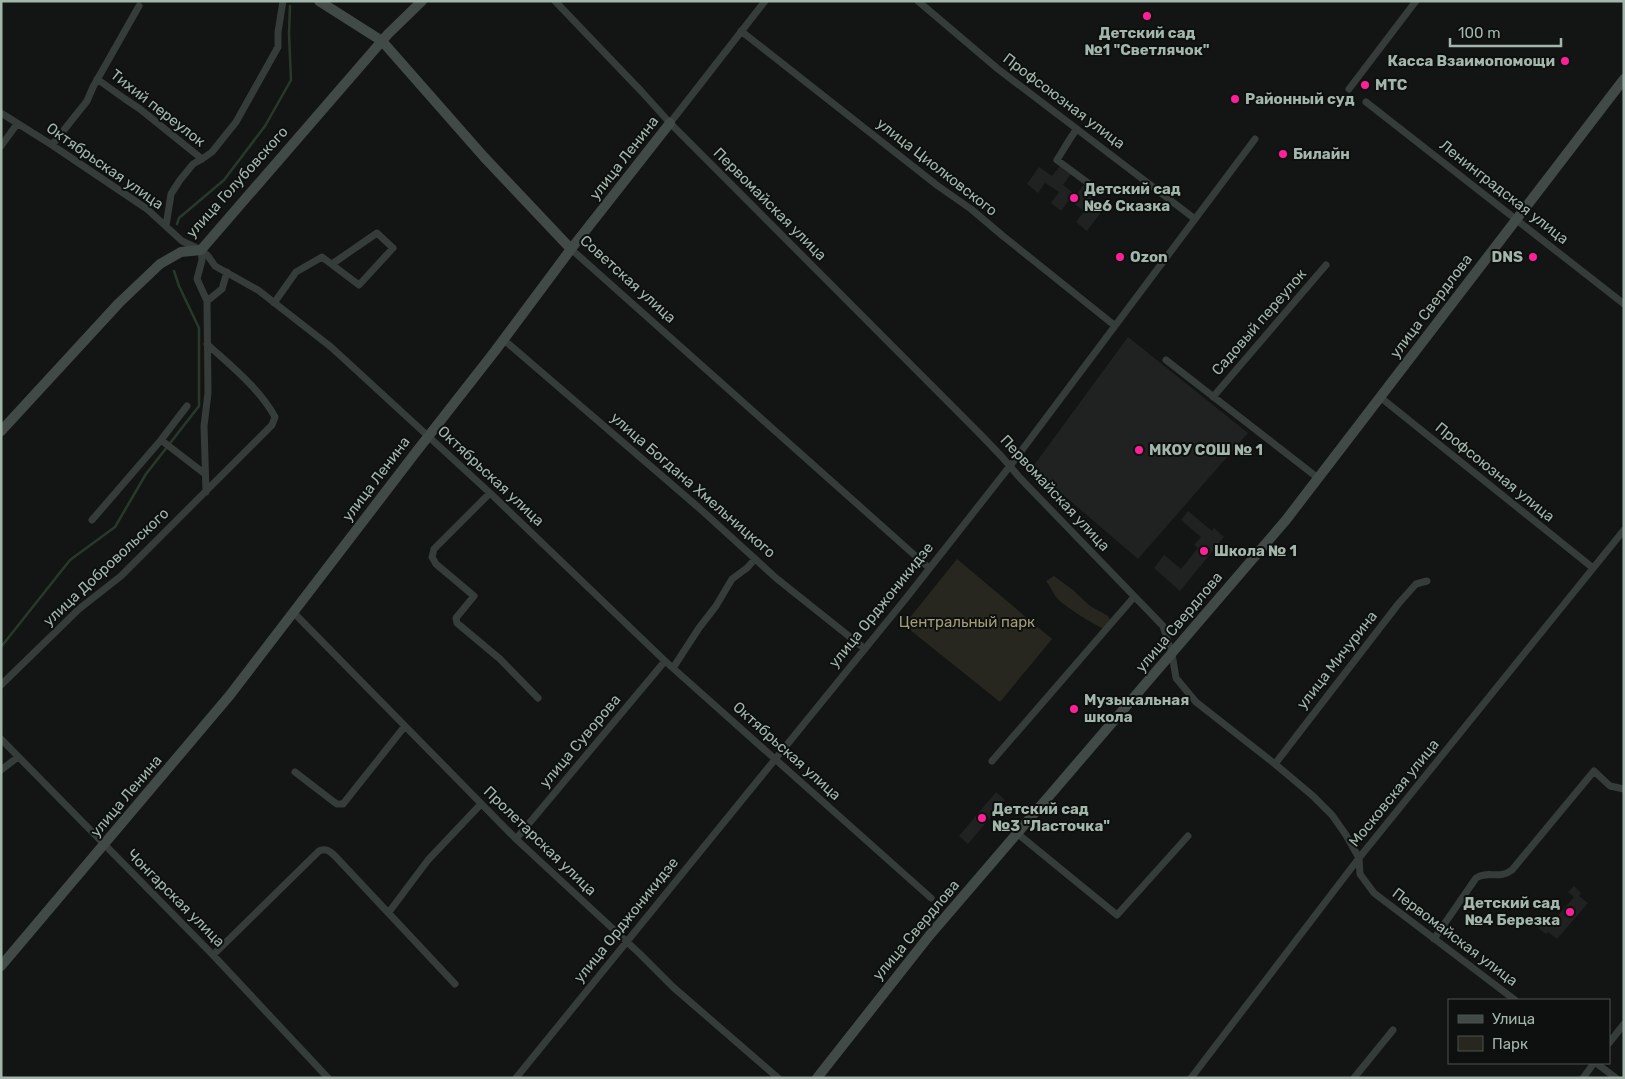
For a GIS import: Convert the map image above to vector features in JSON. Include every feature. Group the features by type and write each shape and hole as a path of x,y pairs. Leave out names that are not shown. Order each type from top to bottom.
{"street":[{"path":"166,226 171,194 193,164 212,152 236,122 278,47 278,32 283,1"},
{"name":"Советская улица","path":"320,1 382,41 484,157 571,248 929,568"},
{"name":"улица Голубовского","path":"1,431 119,303 160,264 181,252 201,250 388,34 422,1"},
{"name":"Первомайская улица","path":"554,1 670,123 936,389 1162,626 1172,654 1176,678 1196,702 1275,764 1332,815 1359,858 1360,874 1374,893 1514,999"},
{"name":"улица Ленина","path":"1,966 224,702 504,340 571,248 765,1"},
{"name":"Профсоюзная улица","path":"918,1 998,69 1195,219"},
{"path":"1349,89 1416,1"},
{"name":"Тихий переулок","path":"52,145 87,101 97,79 139,6"},
{"name":"улица Циолковского","path":"742,31 938,186 971,209 1114,325"},
{"name":"Тихий переулок","path":"97,79 140,109 202,159"},
{"name":"улица Свердлова","path":"818,1078 923,944 1286,520 1624,79"},
{"name":"Ленинградская улица","path":"1366,102 1624,304"},
{"name":"Октябрьская улица","path":"1,114 52,145 147,209 182,241 201,250 215,266 258,290 331,347 490,492 665,661 932,898"},
{"path":"1,146 17,124"},
{"path":"1077,129 1056,160 1099,191"},
{"name":"улица Орджоникидзе","path":"516,1078 774,758 865,649 1010,466 1255,139"},
{"path":"192,151 193,164"},
{"path":"274,303 296,272 322,256 332,264 359,285 393,248 377,233 332,264"},
{"path":"201,250 202,260 197,279 207,302 208,344 208,393 204,426 206,492"},
{"name":"Садовый переулок","path":"1212,396 1326,265"},
{"path":"207,302 222,289 227,272"},
{"name":"улица Богдана Хмельницкого","path":"504,340 676,488 776,578 865,649"},
{"name":"улица Добровольского","path":"1,686 79,609 121,576 272,425 275,416 267,403 208,344"},
{"path":"1166,360 1318,478"},
{"name":"Профсоюзная улица","path":"1380,397 1593,568"},
{"path":"92,520 161,440 187,406"},
{"path":"161,440 205,474"},
{"path":"490,492 434,549 432,558 436,564 474,596 456,618 457,623 500,659 538,698"},
{"name":"Московская улица","path":"1191,1078 1359,858 1624,530"},
{"path":"674,668 732,579 756,559"},
{"name":"улица Мичурина","path":"1275,764 1398,603 1416,584 1427,582"},
{"path":"992,762 1134,597"},
{"name":"Пролетарская улица","path":"293,612 516,839 673,987 778,1078"},
{"name":"улица Суворова","path":"516,839 665,661"},
{"path":"295,772 334,802 343,804 405,726"},
{"name":"Чонгарская улица","path":"1,739 213,955 328,1078"},
{"path":"1,770 18,757"},
{"path":"1434,938 1476,878 1484,874 1496,876 1507,874 1512,870 1594,771 1610,786 1624,789"},
{"path":"389,912 428,860 481,804"},
{"path":"1018,834 1117,915 1188,836"},
{"path":"213,955 323,850 332,853 456,984"},
{"path":"1610,1042 1624,1024"},
{"path":"1354,1078 1393,1030"},
{"path":"1583,1078 1594,1064"},
{"path":"1596,1064 1616,1078"}],"shaded area":[{"name":"Детский сад №6 Сказка","path":"1060,166 1071,174 1063,185 1076,195 1084,185 1096,195 1089,204 1101,212 1087,231 1076,222 1084,211 1069,200 1061,211 1051,203 1059,192 1045,183 1038,193 1027,184 1039,167 1052,176"},
{"name":"МКОУ СОШ № 1","path":"1128,337 1248,433 1138,559 1032,468"},
{"name":"Школа № 1","path":"1188,511 1212,531 1214,528 1224,537 1180,591 1154,568 1164,555 1181,569 1198,548 1194,545 1201,537 1181,520"},
{"name":"Детский сад №3 \"Ласточка\"","path":"996,792 1005,800 968,844 959,836"},
{"name":"Детский сад №4 Березка","path":"1574,886 1581,893 1579,896 1588,903 1557,939 1548,932 1546,934 1538,928 1543,922 1549,926 1574,897 1568,892"}],"green space":[{"name":"Центральный парк","path":"957,559 1052,639 1000,702 904,625"},
{"path":"1054,576 1090,606 1108,616 1110,620 1103,628 1079,615 1057,598 1046,581"}],"waterway":[{"path":"177,224 179,218 224,180 265,126 291,80 290,6"},
{"path":"1,647 70,560 115,527 146,474 199,406 199,328 174,271"}],"place":[{"name":"Детский сад №1 \"Светлячок\"","path":"1147,16"},
{"name":"Касса Взаимопомощи","path":"1565,61"},
{"name":"МТС","path":"1365,85"},
{"name":"Районный суд","path":"1235,99"},
{"name":"Билайн","path":"1283,154"},
{"name":"Детский сад №6 Сказка","path":"1074,198"},
{"name":"Ozon","path":"1120,257"},
{"name":"DNS","path":"1533,257"},
{"name":"МКОУ СОШ № 1","path":"1139,450"},
{"name":"Школа № 1","path":"1204,551"},
{"name":"Музыкальная школа","path":"1074,709"},
{"name":"Детский сад №3 \"Ласточка\"","path":"982,818"},
{"name":"Детский сад №4 Березка","path":"1570,912"}]}
